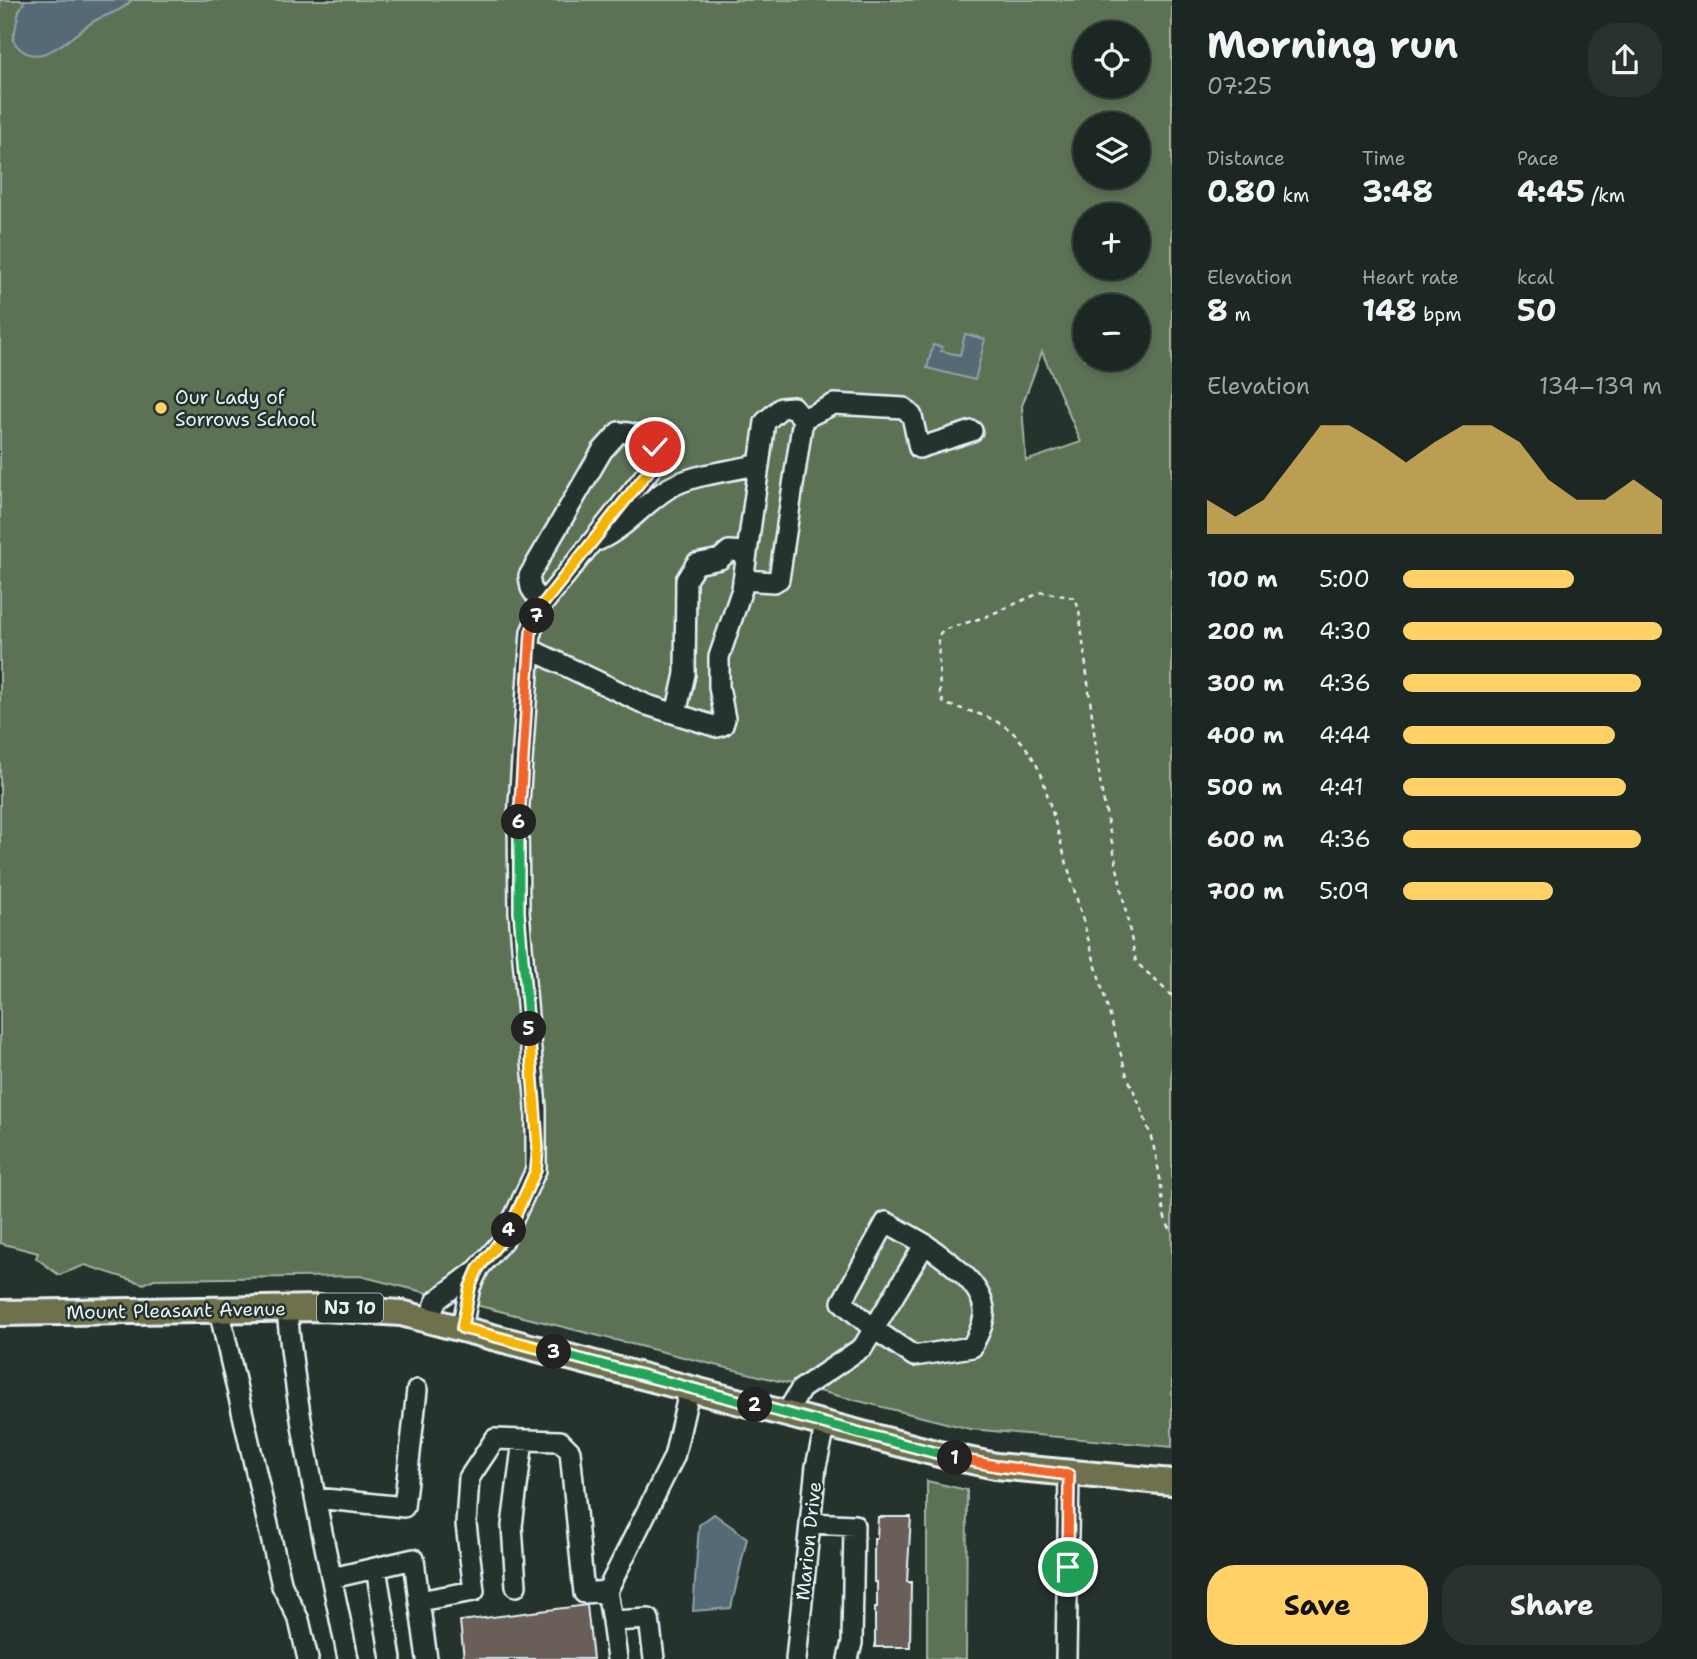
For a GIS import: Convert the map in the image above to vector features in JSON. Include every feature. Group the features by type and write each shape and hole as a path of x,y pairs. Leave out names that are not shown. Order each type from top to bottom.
{"main road":[{"name":"Mount Pleasant Avenue","path":"0,1313 362,1308 462,1328 786,1414 996,1466 1069,1475 1172,1482"}],"street":[{"path":"803,419 834,404 904,408 912,416 919,448 972,431"},
{"path":"530,649 647,705 717,727 723,725 725,719 719,687 719,657 743,580 765,422 781,408 793,407 803,419 779,579 774,582 743,580"},
{"path":"428,1320 437,1300 478,1269 504,1239 536,1170 538,1148 519,912 519,818 531,632 542,605 657,457 655,447 641,436 619,432 610,439 541,553 529,576 531,588 542,605"},
{"path":"592,544 608,536 653,499 678,484 759,464"},
{"path":"676,714 685,674 686,580 696,564 720,559 729,551 746,552"},
{"path":"886,1222 925,1244 966,1275 984,1309 981,1328 972,1347 914,1356 874,1329 842,1302 886,1222"},
{"path":"786,1414 801,1389 863,1347 925,1244"},
{"path":"462,1328 470,1287 478,1269"},
{"path":"287,1309 291,1357 315,1498 348,1659"},
{"path":"219,1310 282,1586 299,1619 308,1659"},
{"path":"617,1659 607,1591 674,1457 690,1388"},
{"path":"315,1498 404,1507 417,1390"},
{"name":"Marion Drive","path":"796,1659 816,1466 825,1424"},
{"path":"419,1601 474,1591 467,1524 469,1478 495,1439 560,1441 570,1451 584,1594 607,1591"},
{"path":"516,1586 512,1526 523,1440"},
{"path":"1066,1659 1069,1475"},
{"path":"810,1523 854,1525 852,1643 848,1659"},
{"path":"332,1578 414,1559 427,1659"},
{"path":"376,1567 391,1659"},
{"path":"612,1621 649,1619 654,1659"}],"path":[{"path":"1172,996 1136,962 1101,788 1079,611 1074,598 1042,592 985,617 943,630 938,636 940,694 944,704 994,717 1012,729 1029,748 1042,776 1127,1076 1148,1119 1157,1153 1164,1215 1172,1231"}],"green space":[{"path":"0,0 1172,0 1172,1447 970,1429 360,1276 154,1279 144,1284 85,1265 59,1275 36,1258 38,1253 0,1243","holes":["1042,352 1081,442 1026,461 1022,406"]},
{"path":"927,1481 967,1490 966,1659 927,1659"}],"water":[{"path":"25,0 132,0 56,48 33,55 23,51 13,40 19,11"},
{"path":"965,334 985,339 975,380 927,368 933,345 942,347 941,351 960,355"},
{"path":"714,1514 747,1538 731,1608 693,1611 699,1525"}],"building":[{"path":"878,1517 911,1517 907,1582 911,1582 910,1647 875,1647 877,1582 874,1582 874,1538 877,1538"},
{"path":"587,1605 593,1659 464,1659 460,1621"}],"place":[{"name":"Our Lady of Sorrows School","path":"161,408"}],"route":[{"path":"655,447 657,457 651,468 633,486 562,583 542,605 531,632 519,818 519,912 536,1108 536,1170 504,1239 478,1269 470,1287 462,1328 939,1454 996,1466 1069,1475 1068,1567"}]}
